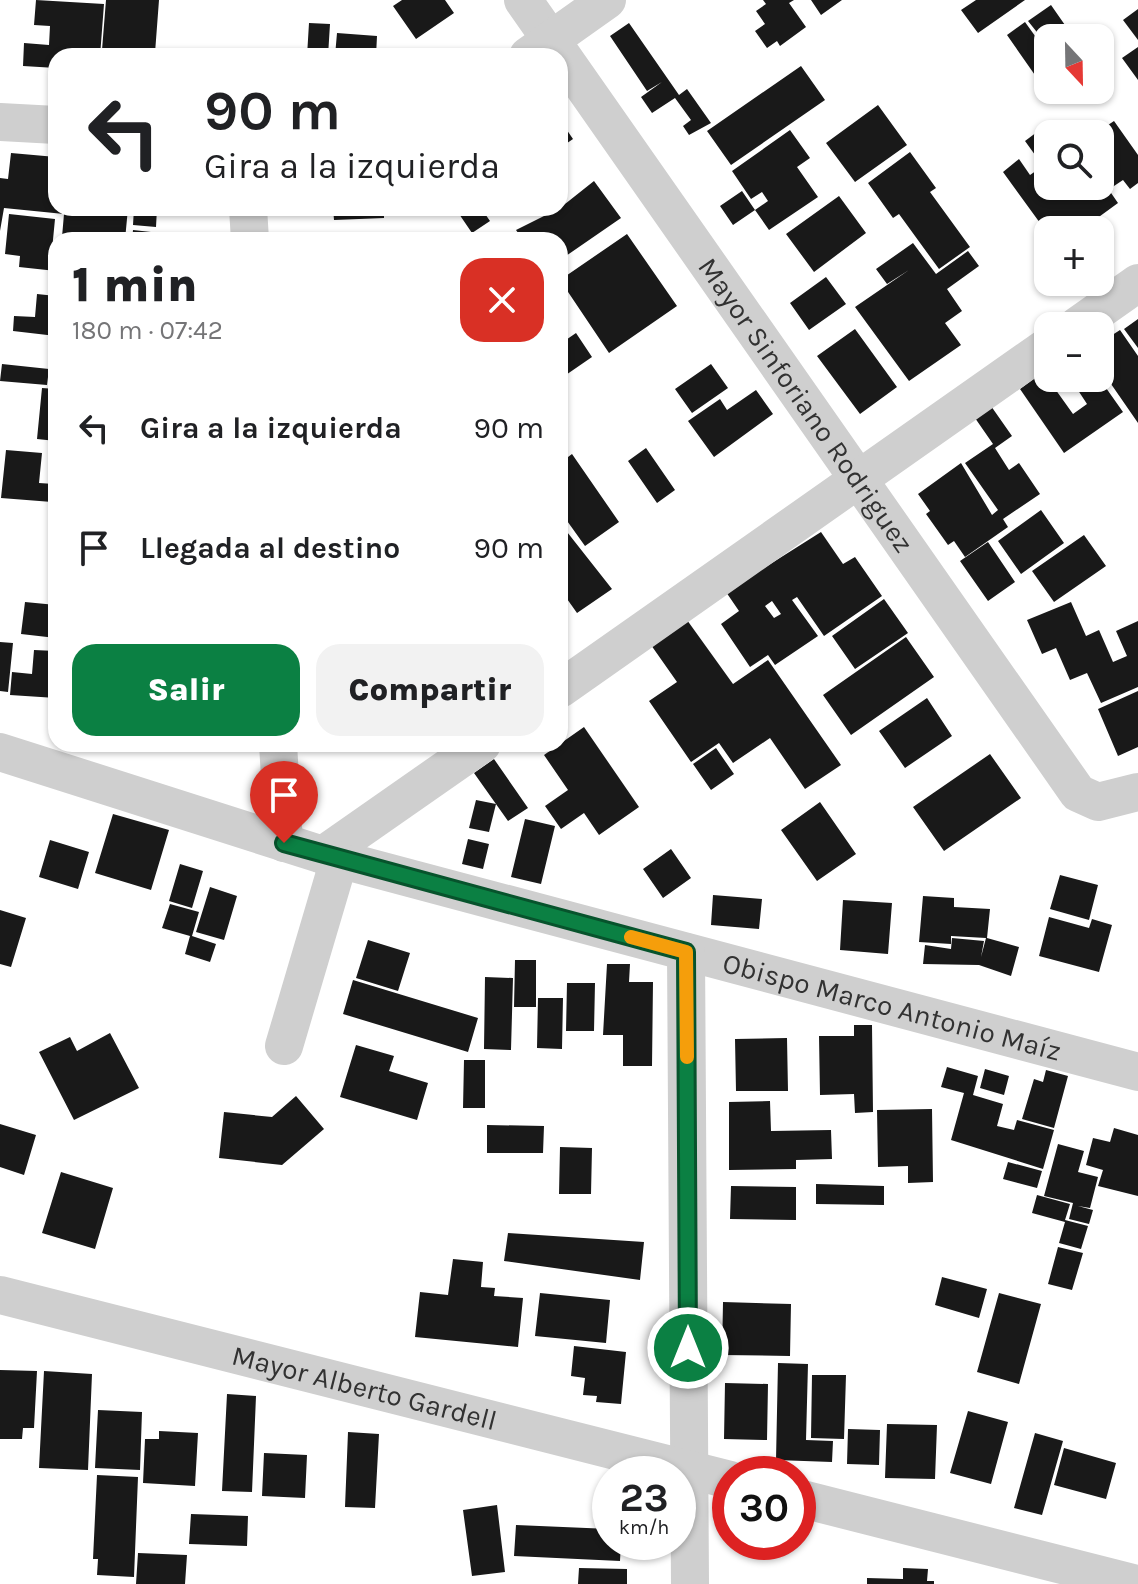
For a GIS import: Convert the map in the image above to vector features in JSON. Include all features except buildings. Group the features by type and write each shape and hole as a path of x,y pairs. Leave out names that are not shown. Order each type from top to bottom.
{"street":[{"name":"Mayor Sinforiano Rodriguez","path":"523,0 539,48"},
{"path":"539,48 607,0"},
{"name":"Mayor Sinforiano Rodriguez","path":"568,87 860,478 1078,793 1098,802 1138,792"},
{"path":"0,122 48,125"},
{"path":"1097,312 1138,283"},
{"path":"568,683 1034,356"},
{"name":"Obispo Marco Antonio Maíz","path":"0,752 331,858 1138,1072"},
{"path":"278,752 284,843"},
{"path":"284,1046 331,858 471,752"},
{"path":"686,952 689,1456"},
{"name":"Mayor Alberto Gardell","path":"0,1295 634,1456"},
{"path":"816,1503 1137,1584"},
{"path":"690,1560 690,1584"}],"slow traffic":[{"path":"631,937 686,952 687,1057"}],"route":[{"path":"284,843 686,952 688,1348"}]}
